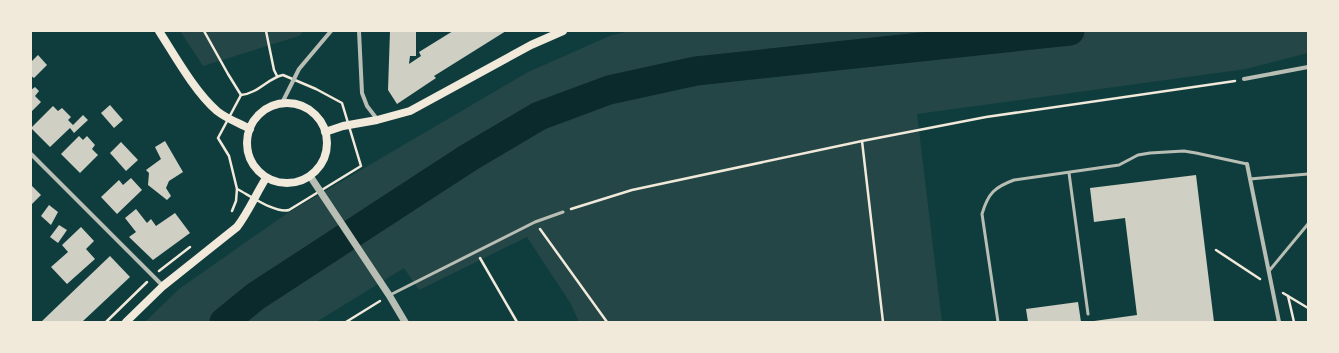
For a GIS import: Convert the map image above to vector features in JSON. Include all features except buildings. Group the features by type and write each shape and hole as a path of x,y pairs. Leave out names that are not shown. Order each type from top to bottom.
{"main road":[{"path":"159,31 194,85 216,110 250,129"},
{"path":"325,132 343,126 377,120 410,111 531,45 563,31"},
{"path":"282,104 301,106 309,110 319,120 325,132 327,146 324,158 318,169 310,176 296,183 282,184 266,178 259,173 251,163 247,150 247,137 251,125 259,115 270,107 282,104"},
{"path":"126,322 163,286 237,227 247,215 266,178"}],"street":[{"path":"282,104 299,69 331,31"},
{"path":"359,31 362,93 367,106 377,120"},
{"path":"1244,79 1308,67"},
{"path":"31,154 163,286"},
{"path":"1247,164 1279,322"},
{"path":"310,176 389,295 405,322"}],"lane":[{"path":"998,322 982,214 986,201 1001,185 1014,180 1120,165 1138,155 1150,153 1184,151 1247,164"},
{"path":"1069,173 1088,314"},
{"path":"1250,179 1308,174"},
{"path":"389,295 535,222 563,212"},
{"path":"1269,271 1308,224"}],"path":[{"path":"204,31 241,95"},
{"path":"241,95 249,94 277,76 274,70 266,31"},
{"path":"563,212 632,190 862,141 986,117 1244,79"},
{"path":"241,95 218,138 229,156 234,184 237,189 277,210 284,212 319,191"},
{"path":"862,141 883,322"},
{"path":"230,216 236,201 237,189"},
{"path":"535,222 607,322"},
{"path":"106,322 153,276 191,246"},
{"path":"476,251 517,322"},
{"path":"346,322 389,295"},
{"path":"1288,296 1294,322"}],"shaded area":[{"path":"180,31 304,31 299,36 203,66"},
{"path":"631,31 1308,31 1308,53 1246,69 917,114 942,322 579,322 571,304 527,237 419,290 404,268 316,322 145,322 179,289 286,214 528,72 612,35"}],"waterway":[{"path":"224,322 256,296 468,158 539,116 609,90 696,71 1070,31"}]}
